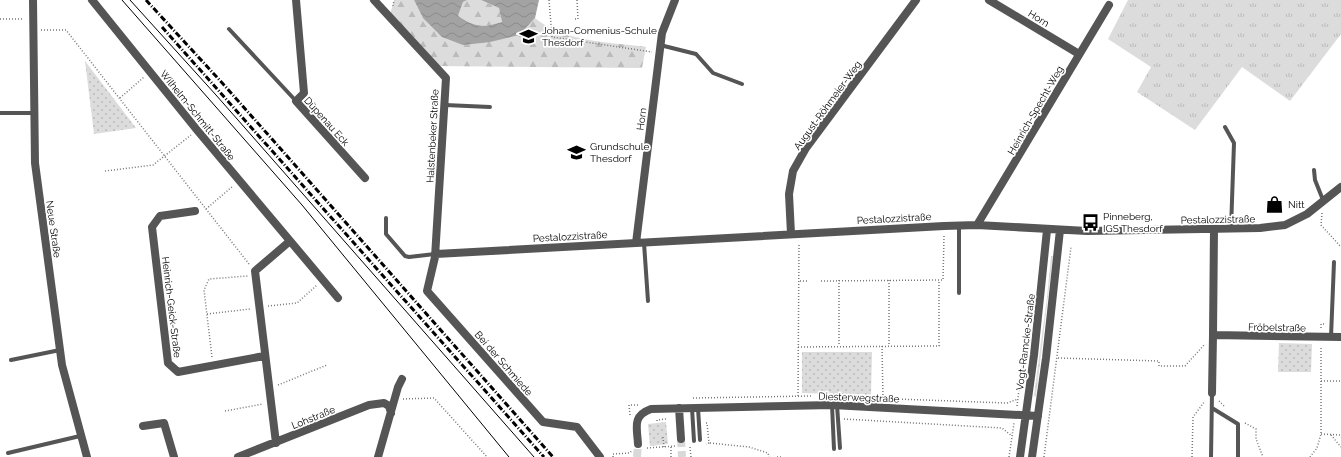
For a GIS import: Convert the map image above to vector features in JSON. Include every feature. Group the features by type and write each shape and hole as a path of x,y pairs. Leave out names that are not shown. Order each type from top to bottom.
{"street":[{"name":"Neue Straße","path":"33,0 35,164 62,365 80,436 87,457"},
{"name":"Wilhelm-Schmitt-Straße","path":"92,0 197,130 338,298"},
{"name":"Düpenau Eck","path":"296,0 304,94 296,101 365,178"},
{"name":"Halstenbeker Straße","path":"374,0 446,78 436,254"},
{"name":"August-Röhmeier-Weg","path":"795,234 788,194 793,171 806,148 916,0"},
{"name":"Horn","path":"989,0 1079,54"},
{"name":"Horn","path":"640,243 659,49 662,33 673,1"},
{"name":"Heinrich-Specht-Weg","path":"977,225 1109,5"},
{"name":"Pestalozzistraße","path":"436,254 959,225 1047,230 1230,229 1285,225 1307,214 1341,187"},
{"name":"Heinrich-Geick-Straße","path":"195,211 160,216 152,228 168,363 178,372 264,356"},
{"path":"1212,393 1214,229"},
{"name":"Vogt-Ramcke-Straße","path":"1020,457 1047,230"},
{"path":"1032,457 1046,358 1060,230"},
{"path":"276,443 264,356 255,273 290,241"},
{"name":"Bei der Schmiede","path":"436,254 427,291 543,422 577,427 600,457"},
{"name":"Fröbelstraße","path":"1213,335 1341,338"},
{"path":"378,457 402,379"},
{"name":"Lohstraße","path":"238,457 369,405 384,403 389,406 391,413"},
{"name":"Diesterwegstraße","path":"637,447 637,422 641,412 650,409 835,405 1038,416"},
{"path":"679,408 679,443"},
{"path":"143,426 164,423 174,457"}],"lane":[{"path":"229,29 296,101"},
{"path":"659,49 696,54 713,73 742,84"},
{"path":"444,105 490,107"},
{"path":"0,113 34,113"},
{"path":"1225,127 1234,143 1230,229"},
{"path":"1314,170 1315,180 1324,201"},
{"path":"386,218 386,234 405,256 409,257 436,254"},
{"path":"959,225 959,293"},
{"path":"640,243 648,301"},
{"path":"1332,338 1334,262"},
{"path":"11,360 60,350"},
{"path":"1211,457 1212,393"},
{"path":"835,405 838,417 840,448"},
{"path":"834,449 835,405"},
{"path":"694,441 695,408"},
{"path":"695,408 701,442"},
{"path":"1212,408 1238,424 1238,457"},
{"path":"8,453 80,436"}],"path":[{"path":"549,0 552,37 659,49"},
{"path":"575,20 578,20 577,0"},
{"path":"0,19 34,19"},
{"path":"33,30 66,30 165,155 255,273 209,280 204,290 213,365"},
{"path":"120,98 150,72"},
{"path":"105,171 153,165 197,130"},
{"path":"195,211 207,209 240,181"},
{"path":"1324,201 1321,225 1341,247"},
{"path":"821,281 944,280 944,226"},
{"path":"795,234 800,281 798,347 799,405"},
{"path":"1044,457 1058,358 1071,247"},
{"path":"839,280 839,346"},
{"path":"889,280 889,346"},
{"path":"798,347 939,346 939,280"},
{"path":"800,281 808,281"},
{"path":"1008,457 1016,415 1027,329"},
{"path":"1046,358 1160,361 1159,366 1185,366 1213,335"},
{"path":"1310,457 1317,448 1321,434 1321,338"},
{"path":"882,346 883,407"},
{"path":"269,388 327,365"},
{"path":"1321,381 1341,381"},
{"path":"1192,457 1192,417 1212,393"},
{"path":"395,399 434,398 487,457"},
{"path":"225,411 271,402"},
{"path":"629,405 640,405"},
{"path":"838,417 842,419 1002,428 1012,436"},
{"path":"657,421 666,419"},
{"path":"1321,434 1341,435"},
{"path":"1331,435 1341,447"},
{"path":"664,437 664,447"},
{"path":"701,442 749,447 768,453 769,457"},
{"path":"613,457 613,454 630,453 637,447 664,447 679,443"},
{"path":"690,445 691,457"},
{"path":"670,446 671,457"}],"green space":[{"path":"394,0 414,0 423,18 518,35 535,18 560,32 588,40 646,47 642,68 435,66 389,18"},
{"path":"467,0 481,0 499,8 502,22 484,26 474,24 458,16 463,2"},
{"path":"1128,0 1341,0 1341,34 1290,101 1242,67 1195,130 1137,92 1151,67 1108,39"},
{"path":"85,61 136,128 94,134"},
{"path":"1051,256 1053,256 1035,397 1034,395"},
{"path":"1279,343 1312,344 1311,372 1278,372"},
{"path":"802,352 872,352 871,395 802,393"},
{"path":"666,422 668,444 650,446 648,424"}],"water":[{"path":"414,0 467,0 463,2 458,16 474,24 484,26 502,22 499,8 481,0 539,0 535,18 519,35 490,42 463,45 442,37 423,18"}],"tunnel":[{"path":"681,439 682,457"},
{"path":"637,457 638,444"}],"tram line":[{"path":"122,0 302,205 509,457"},
{"path":"130,0 216,95 534,457"}],"railway":[{"path":"146,0 225,86 553,457"},
{"path":"162,27 544,457"}],"place":[{"name":"Johan-Comenius-Schule Thesdorf","path":"529,36"},
{"name":"Grundschule Thesdorf","path":"577,152"},
{"name":"Nitt","path":"1275,204"},
{"name":"Pinneberg, IGS Thesdorf","path":"1090,222"}]}
